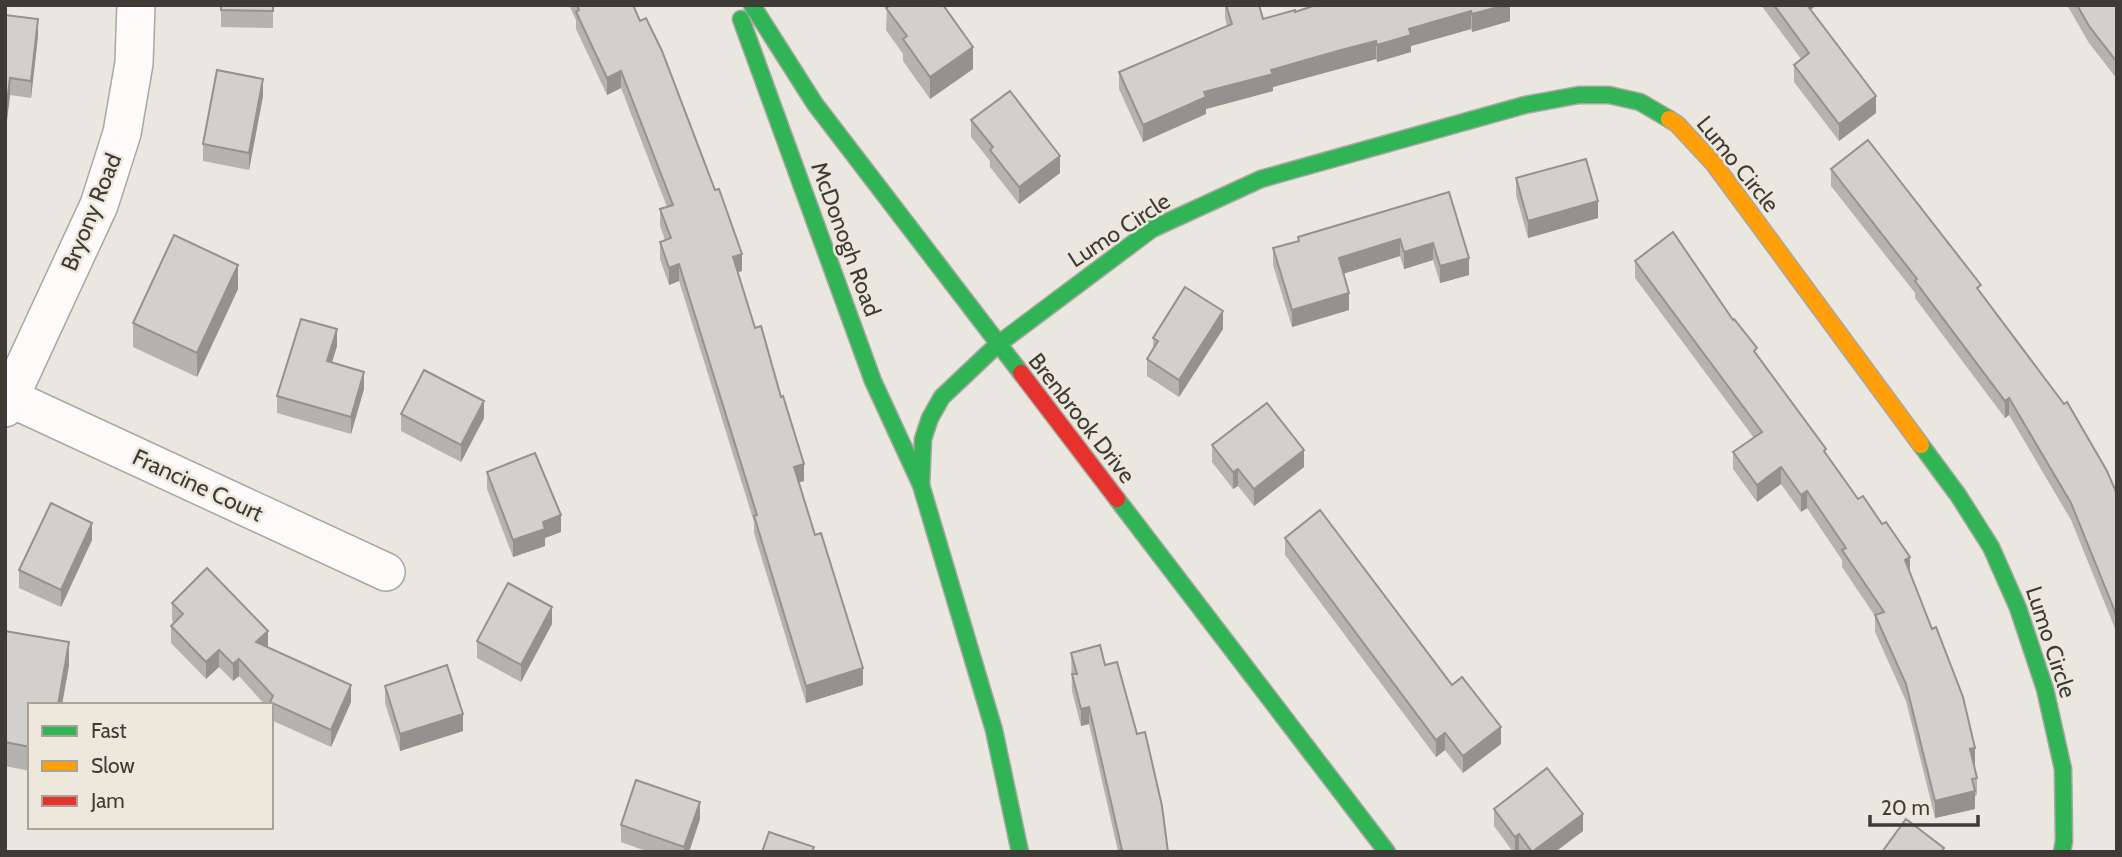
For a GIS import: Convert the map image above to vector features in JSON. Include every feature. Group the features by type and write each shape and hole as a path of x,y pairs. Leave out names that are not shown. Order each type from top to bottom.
{"street":[{"name":"Bryony Road","path":"8,403 99,205 122,133 134,63 136,5"},
{"name":"McDonogh Road","path":"736,5 873,381 921,485 994,730 1020,852"},
{"name":"Brenbrook Drive","path":"752,5 815,104 1387,852"},
{"name":"Lumo Circle","path":"997,345 1152,229 1261,179 1525,105 1579,95 1609,95 1640,102 1676,124 1714,164 1958,495 1991,547 2018,608 2045,690 2063,769 2062,852"},
{"name":"McDonogh Road","path":"921,485 923,439 930,418 942,397 997,345"},
{"name":"Francine Court","path":"8,403 386,572"}],"building":[{"path":"221,5 273,5 273,11 221,10"},
{"path":"577,5 633,5 640,21 646,18 662,51 715,190 719,189 742,254 733,257 755,328 761,326 804,464 794,467 815,535 821,533 863,668 806,686 754,516 757,515 679,264 669,268 660,242 671,238 660,209 673,205 621,71 607,78 576,12 579,10"},
{"path":"891,5 943,5 973,47 930,77 903,39 907,36 886,8"},
{"path":"1226,5 1259,5 1263,19 1316,5 1506,5 1472,14 1471,11 1409,29 1411,35 1377,45 1376,41 1341,50 1271,70 1273,74 1204,92 1206,97 1143,125 1119,72 1232,24"},
{"path":"1774,5 1807,5 1876,96 1839,124 1794,65 1809,53"},
{"path":"2077,5 2117,5 2117,62 2089,26"},
{"path":"5,15 38,19 31,81 10,78 7,103 5,103"},
{"path":"217,70 263,79 249,153 203,144"},
{"path":"1010,91 1060,156 1019,187 990,150 993,147 971,120"},
{"path":"1868,140 1981,285 1977,288 2064,404 2067,402 2107,471 2117,494 2117,620 2071,503 2009,398 2005,401 1915,281 1917,279 1831,169"},
{"path":"1586,159 1598,201 1528,221 1516,178"},
{"path":"1449,192 1469,258 1440,266 1433,243 1404,252 1400,239 1339,258 1349,293 1292,310 1273,248 1299,241 1298,237"},
{"path":"1673,232 1733,320 1757,348 1754,351 1826,449 1824,451 1858,499 1863,496 1882,524 1886,522 1910,557 1905,560 1932,629 1936,627 1963,697 1975,748 1970,749 1977,778 1972,779 1975,791 1935,801 1906,684 1875,615 1884,612 1842,550 1846,548 1807,491 1801,495 1781,467 1757,485 1733,452 1762,432 1635,261"},
{"path":"174,235 238,265 197,353 133,323"},
{"path":"1185,287 1223,311 1179,380 1147,359 1158,341 1153,338"},
{"path":"301,319 337,329 327,361 364,372 351,417 277,396"},
{"path":"424,370 484,401 461,445 401,414"},
{"path":"1267,403 1304,450 1254,489 1238,469 1233,472 1212,445"},
{"path":"535,453 561,515 543,522 545,529 513,540 487,472"},
{"path":"51,503 92,523 61,590 19,570"},
{"path":"1320,510 1452,685 1462,677 1501,727 1463,756 1445,733 1436,740 1285,538"},
{"path":"207,568 268,631 256,642 351,685 331,730 270,702 273,696 239,659 233,664 219,650 206,662 171,626 183,614 172,603"},
{"path":"508,583 552,607 521,665 477,641"},
{"path":"5,631 69,642 58,703 28,703 28,747 5,742"},
{"path":"1100,645 1105,665 1117,662 1137,734 1145,732 1162,806 1168,852 1118,852 1122,850 1089,707 1081,709 1072,674 1077,674 1071,653"},
{"path":"447,665 463,714 400,734 385,686"},
{"path":"1547,768 1583,814 1532,852 1519,834 1515,837 1494,809"},
{"path":"636,780 700,802 684,847 621,825"},
{"path":"1906,819 1944,848 1941,852 1882,852"},
{"path":"769,832 814,847 812,852 762,852"}],"traffic: fast":[{"path":"752,5 815,104 1021,373"},
{"path":"741,19 873,381 921,485 994,730 1020,852"},
{"path":"921,485 923,439 930,418 942,397 997,345 1152,229 1261,179 1525,105 1579,95 1609,95 1640,102 1669,119"},
{"path":"1921,445 1958,495 1991,547 2018,608 2045,689 2063,769 2062,852"},
{"path":"1117,499 1387,852"}],"traffic: slow":[{"path":"1669,119 1677,124 1714,164 1921,445"}],"traffic: jam":[{"path":"1021,373 1117,499"}]}
